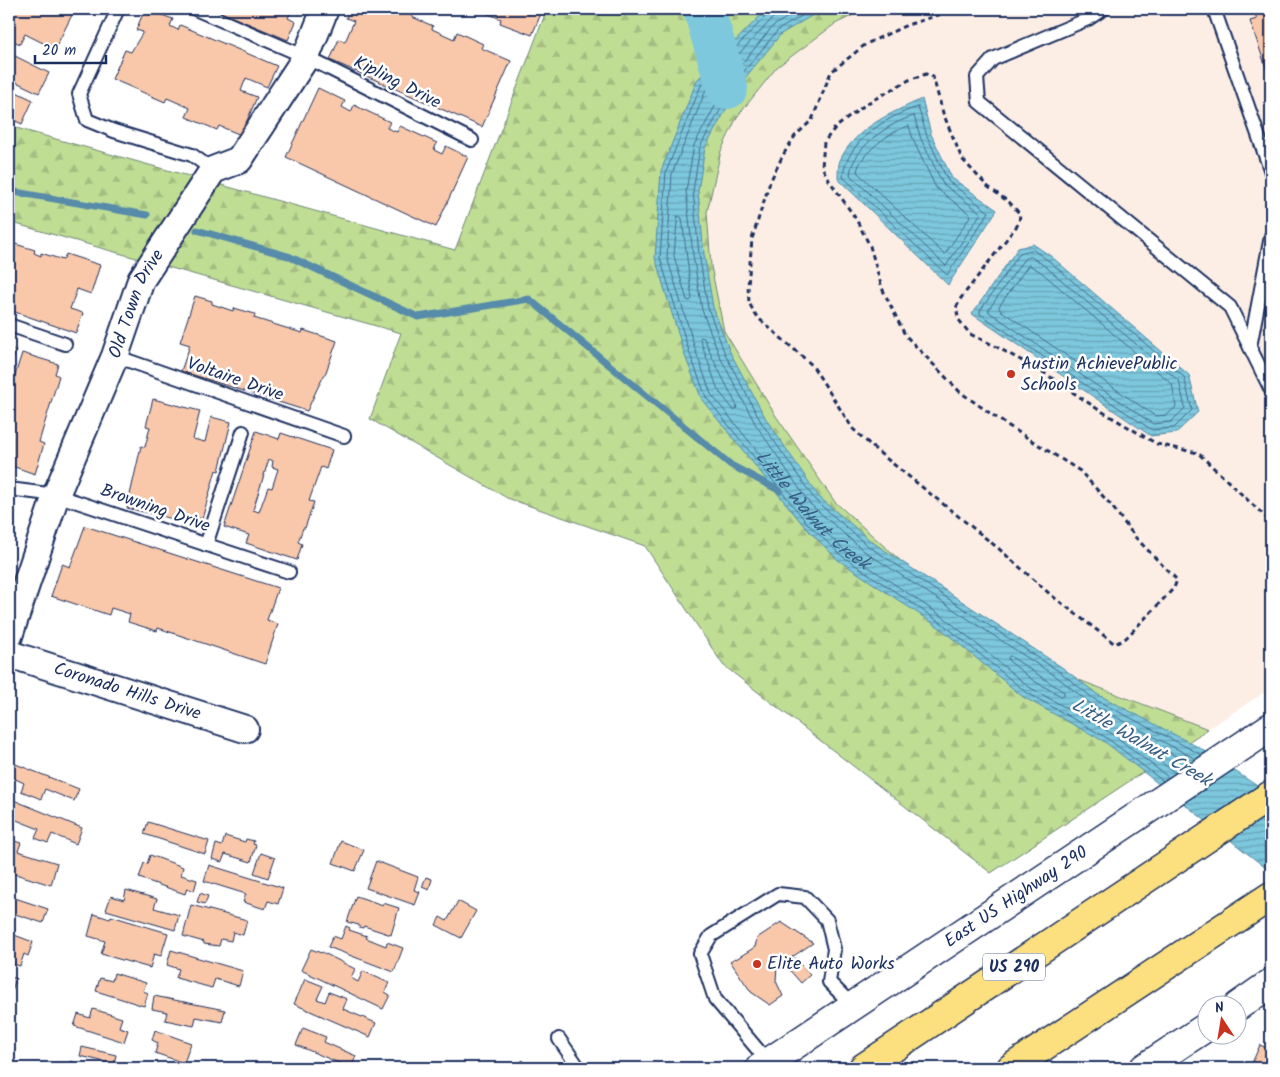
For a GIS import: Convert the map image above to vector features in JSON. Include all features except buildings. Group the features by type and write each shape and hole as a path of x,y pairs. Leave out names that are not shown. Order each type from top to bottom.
{"highway":[{"name":"US 290","path":"863,1068 1271,795"},
{"path":"1012,1068 1271,896"}],"main road":[{"name":"East US Highway 290","path":"764,1066 1271,726"},
{"path":"1248,999 1271,983"},
{"path":"1144,1068 1198,1033"}],"street":[{"path":"213,170 239,160 306,57 325,9"},
{"name":"Old Town Drive","path":"9,636 56,495 115,356 141,280 213,170"},
{"name":"Coronado Hills Drive","path":"9,654 244,729"}],"lane":[{"path":"118,9 79,94 87,120 114,131 192,155 213,170"},
{"name":"Kipling Drive","path":"195,9 306,57 472,140"},
{"path":"1103,9 1088,19 993,59 978,77 979,102 1230,307 1271,390"},
{"path":"1214,9 1271,172"},
{"path":"1250,347 1271,236"},
{"path":"9,325 65,344"},
{"name":"Voltaire Drive","path":"115,356 344,436"},
{"path":"206,545 243,432"},
{"name":"Browning Drive","path":"9,489 56,495 289,572"},
{"path":"764,1066 715,999 700,954 711,936 778,894 805,897 827,920 834,949 829,982 853,1006"},
{"path":"559,1039 579,1068"}],"path":[{"path":"957,9 907,25 866,44 831,72 812,120 795,136 782,155 770,182 752,239 748,294 749,303 757,317 812,365 853,429 877,451 998,548 1051,595 1115,644 1126,638 1174,588 1177,580 1136,538 1110,504 1080,471 1004,423 960,392 905,335 882,288 870,246 856,219 822,167 824,142 835,128 866,104 909,80 926,74 933,77 943,113 962,159 987,186 1010,203 1020,214 1019,224 961,298 956,308 959,320 970,334 1046,374 1139,435 1157,444 1198,453 1271,522"}],"shaded area":[{"name":"Austin AchievePublic Schools","path":"866,9 1271,9 1271,688 1208,729 1066,675 922,580 835,502 776,416 724,331 711,266 707,211 721,151 737,117 777,67 835,24"}],"green space":[{"path":"547,9 866,9 835,24 777,67 737,117 721,151 707,212 711,266 724,331 776,416 835,502 922,580 1066,675 1208,729 991,873 723,665 645,546 507,498 370,419 401,333 9,222 9,126 455,250"}],"water":[{"name":"Little Walnut Creek","path":"767,9 823,9 781,34 740,84 705,148 698,191 704,254 713,307 730,352 766,419 819,497 872,542 1063,668 1097,694 1200,748 1271,795 1271,872 1105,742 1023,697 940,628 838,560 804,526 702,400 685,356 655,258 661,171 697,80"},
{"path":"922,99 931,134 952,178 997,210 948,285 838,179 840,160 855,139 875,122"},
{"path":"1033,244 1052,257 1189,375 1198,412 1176,433 1151,436 972,314 1018,248"}],"waterway":[{"path":"704,9 727,88"},
{"path":"9,191 147,215"},
{"name":"Little Walnut Creek","path":"197,230 288,256 418,317 529,299 731,465 780,491"}],"place":[{"name":"Austin AchievePublic Schools","path":"1011,374"},
{"name":"Elite Auto Works","path":"757,964"}]}
